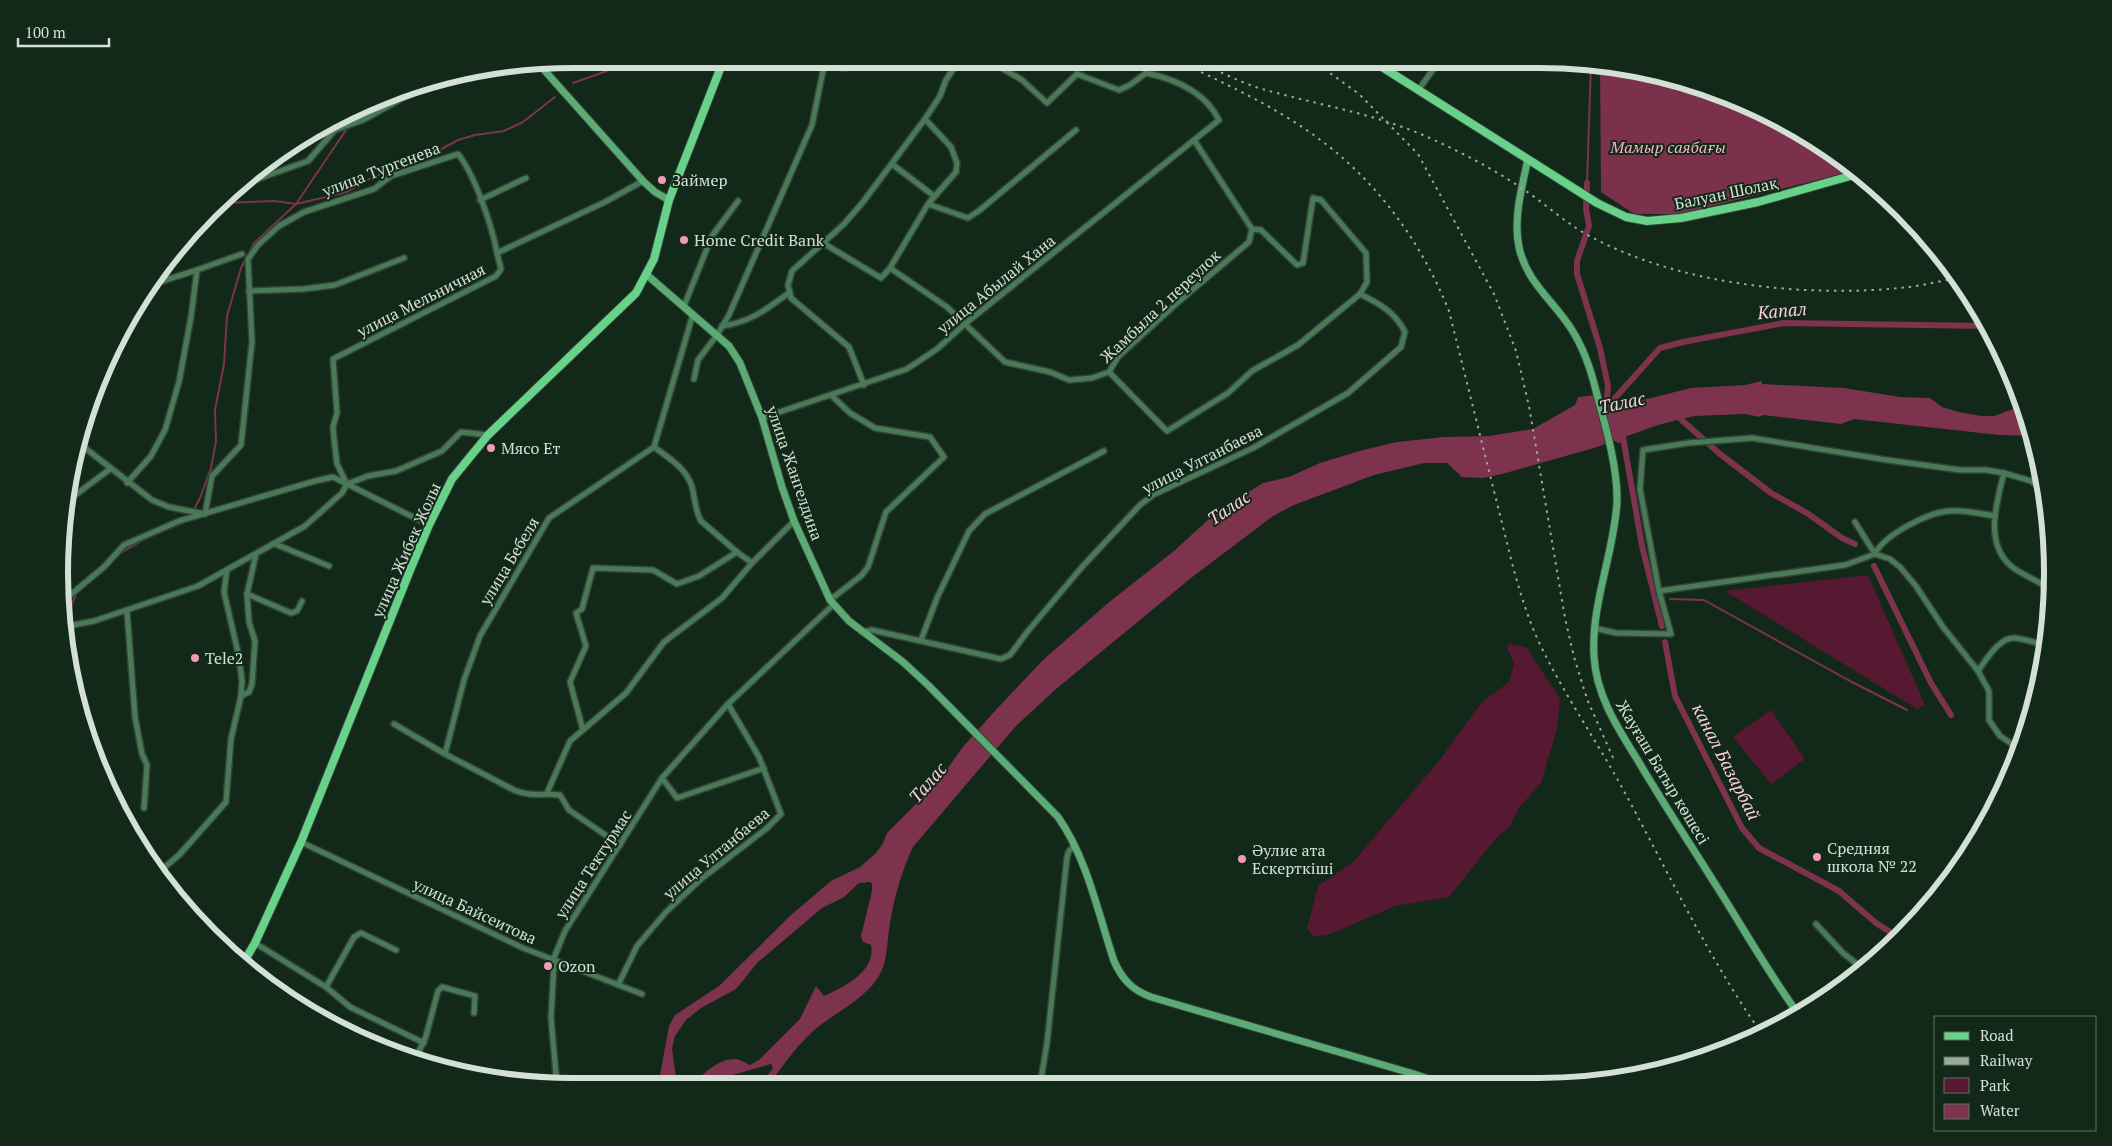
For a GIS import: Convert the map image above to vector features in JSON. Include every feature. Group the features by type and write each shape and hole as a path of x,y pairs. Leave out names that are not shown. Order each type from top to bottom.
{"main road":[{"name":"улица Жибек Жолы","path":"246,958 301,842 429,525 452,479 488,434 636,293 654,259 669,200 720,68"},
{"path":"1384,68 1528,158"},
{"name":"Балуан Шолақ","path":"1528,158 1597,203 1626,217 1647,221 1681,218 1758,202 1852,176"}],"street":[{"path":"694,379 698,360 722,326 812,125 824,68"},
{"path":"864,385 849,347 791,298 788,285 792,271 844,224 892,164 926,119 954,68"},
{"name":"улица Абылай Хана","path":"762,418 907,369 937,349 966,323 1219,120 1214,109 1192,90 1169,78 1146,73 1130,85 1118,90 1077,74 1047,104 1022,80 1001,68"},
{"path":"1419,89 1434,68"},
{"path":"543,69 643,181 655,192 669,200"},
{"path":"255,180 308,162 335,130 362,120 408,95"},
{"path":"823,243 881,278 890,268 928,204 956,172 957,163 951,147 926,119"},
{"path":"928,204 968,218 1076,130"},
{"path":"1109,372 1167,431 1228,393 1252,371 1298,345 1360,294 1367,282 1366,253 1321,200 1313,198 1303,263 1297,264 1261,230 1252,229 1194,140"},
{"name":"улица Тургенева","path":"205,514 212,476 241,444 252,342 248,259 258,245 279,226 304,212 374,190 391,176 458,154 467,165 493,232 497,253"},
{"name":"Жауғаш Батыр көшесі","path":"1528,158 1518,218 1518,244 1522,260 1536,284 1571,328 1584,352 1596,391 1611,457 1616,502 1594,628 1596,678 1603,699 1661,800 1795,1009"},
{"path":"892,164 934,196"},
{"path":"480,200 526,178"},
{"name":"улица Мельничная","path":"347,484 337,464 334,439 333,427 337,413 333,359 496,276 501,268 497,253 605,202 643,181"},
{"path":"684,306 712,236 738,201"},
{"name":"Жамбыла 2 переулок","path":"966,323 1005,362 1050,372 1069,380 1092,378 1109,372 1118,356 1191,290 1249,242 1252,229"},
{"path":"160,282 242,254"},
{"path":"249,291 304,289 335,285 404,258"},
{"path":"890,268 947,307 966,323"},
{"path":"127,483 151,456 164,430 179,382 191,317 197,270"},
{"name":"улица Жангелдина","path":"647,275 729,346 740,363 762,418 782,488 794,521 832,602 862,632 903,662 1058,817 1074,846 1088,881 1114,961 1120,974 1129,985 1140,993 1426,1078"},
{"path":"722,326 741,323 764,311 790,292"},
{"name":"улица Ултанбаева","path":"862,632 872,630 1000,659 1010,655 1028,630 1082,567 1140,505 1153,495 1253,448 1348,393 1401,347 1405,332 1399,320 1386,307 1360,294"},
{"path":"693,314 654,447 683,470 692,485 701,522 752,563"},
{"name":"улица Тектурмас","path":"556,1077 551,1018 553,960 565,931 662,778 728,704 862,575 868,567 886,512 944,457 930,437 875,428 850,412 831,395"},
{"path":"71,626 127,611 198,586 305,526 342,493 347,484 368,476 396,471 442,451 461,432 488,434"},
{"path":"1594,628 1616,633 1672,634 1660,591 1640,489 1643,450 1688,443 1752,438 1960,470 1986,470 2004,473 2031,481 2037,485"},
{"path":"84,447 127,483 152,500 169,507 205,514"},
{"name":"улица Бебеля","path":"445,754 464,680 480,636 550,518 654,447"},
{"path":"921,640 937,598 969,531 985,514 1104,451"},
{"path":"74,496 110,469"},
{"path":"2004,473 1995,516 1995,543 2000,554 2014,568 2044,585"},
{"path":"69,597 104,567 124,545 179,521 333,477 429,525"},
{"path":"2031,481 2036,479"},
{"path":"1875,554 1879,546 1891,537 1914,522 1936,514 1948,511 1995,516"},
{"path":"548,793 566,747 626,694 664,642 722,598 752,563 794,521"},
{"path":"1855,522 1875,554"},
{"path":"275,544 329,566"},
{"path":"583,730 570,682 586,646 576,613 582,609 593,568 653,570 678,584 700,576 737,552"},
{"path":"241,696 249,692 252,684 255,641 249,622 247,594 256,554"},
{"path":"1660,591 1836,566 1875,554 1890,559 1900,567 1916,586 1943,627 1978,671 1989,691 1989,720 2000,736 2014,745"},
{"path":"164,869 180,854 226,802 231,740 241,696 242,681 239,658 224,592 227,570"},
{"path":"247,594 292,613 297,611 302,601"},
{"path":"127,611 135,717 142,754 147,765 144,808"},
{"path":"1978,671 1999,644 2009,639 2016,638 2039,643"},
{"path":"662,778 677,798 764,768 728,704"},
{"path":"394,724 445,754 525,794 548,793 560,795 569,810 620,845"},
{"name":"улица Ултанбаева","path":"618,985 637,946 666,912 701,879 768,828 781,814 764,768"},
{"name":"улица Байсеитова","path":"301,842 524,948 642,994"},
{"path":"1041,1078 1047,1043 1067,857 1069,850 1074,846"},
{"path":"1816,924 1843,953 1858,965"},
{"path":"326,987 354,937 362,933 396,950"},
{"path":"255,943 326,987 350,1007 424,1043"},
{"path":"418,1054 424,1043 438,991 442,987 475,996 474,1013"}],"green space":[{"name":"Мамыр саябағы","path":"1600,72 1638,77 1670,85 1732,106 1792,135 1847,172 1680,214 1634,214 1601,192"},
{"path":"1868,575 1925,705 1917,709 1725,591"},
{"path":"1510,644 1526,647 1560,699 1557,729 1541,783 1518,809 1510,827 1497,837 1449,897 1395,906 1331,934 1313,937 1307,929 1318,886 1353,862 1439,761 1481,703 1509,682 1514,664 1507,647"},
{"path":"1771,710 1805,759 1771,784 1733,737"}],"water":[{"name":"Талас","path":"1762,381 1762,384 1844,388 1900,397 1930,398 1942,407 1981,416 1994,416 2016,408 2025,436 1999,435 1854,419 1841,424 1745,414 1695,416 1658,425 1594,448 1502,474 1483,478 1462,477 1447,463 1424,463 1374,475 1294,505 1273,516 1191,578 1056,689 1015,727 913,847 896,894 885,961 876,981 861,996 811,1033 791,1054 773,1078 765,1078 773,1068 771,1064 727,1078 699,1078 717,1064 729,1059 741,1060 750,1065 759,1060 800,1019 816,986 824,996 849,983 863,971 871,955 871,945 863,942 861,936 872,891 872,884 870,882 859,883 844,897 822,908 758,962 736,989 701,1008 686,1020 675,1036 672,1048 676,1078 659,1078 669,1026 675,1015 719,986 791,915 831,881 860,867 875,854 882,845 887,833 938,782 962,748 1043,660 1108,603 1174,551 1219,510 1263,483 1289,477 1320,463 1363,450 1397,442 1444,437 1489,436 1533,429 1575,405 1578,397 1596,395 1607,409 1691,388 1745,385"}],"waterway":[{"path":"573,83 615,68"},
{"path":"1587,183 1591,71"},
{"path":"230,203 275,201 296,204 347,192 369,179 434,153 458,140 475,135 504,131 523,122 555,97"},
{"path":"352,122 353,118"},
{"path":"193,511 211,468 216,441 215,410 224,364 227,316 241,268 254,243 296,204 348,127"},
{"name":"Талас","path":"1587,183 1586,209 1589,226 1577,261 1577,274 1600,348 1608,386 1606,408 1600,414"},
{"name":"Капал","path":"1606,408 1660,348 1683,342 1784,323 1980,326"},
{"path":"1676,415 1720,454 1771,493 1807,513 1842,538 1855,544"},
{"name":"канал Базарбай","path":"1612,435 1619,440 1623,437 1642,546 1662,626"},
{"path":"161,532 187,521"},
{"path":"117,555 154,534"},
{"path":"1874,566 1931,683 1951,715"},
{"path":"69,610 77,592"},
{"path":"1670,599 1704,600 1848,680 1907,710"},
{"name":"канал Базарбай","path":"1665,642 1675,696 1742,828 1759,848 1839,891 1876,923 1892,933"}],"railway":[{"path":"1192,68 1274,109 1329,147 1352,166 1391,209 1423,258 1449,311 1514,569 1537,638 1557,678 1625,793 1724,976 1758,1028"},
{"path":"1212,68 1253,86 1363,115 1423,135 1499,174 1576,228 1612,247 1651,263 1737,283 1826,291 1909,287 1950,279"},
{"path":"1323,68 1359,94 1418,154 1494,294 1516,351 1529,406 1565,618 1574,657 1587,699 1614,760"}],"place":[{"name":"Займер","path":"662,180"},
{"name":"Home Credit Bank","path":"684,240"},
{"name":"Мясо Ет","path":"491,448"},
{"name":"Tele2","path":"195,658"},
{"name":"Средняя школа № 22","path":"1817,857"},
{"name":"Әулие ата Ескерткіші","path":"1242,859"},
{"name":"Ozon","path":"548,966"}]}
